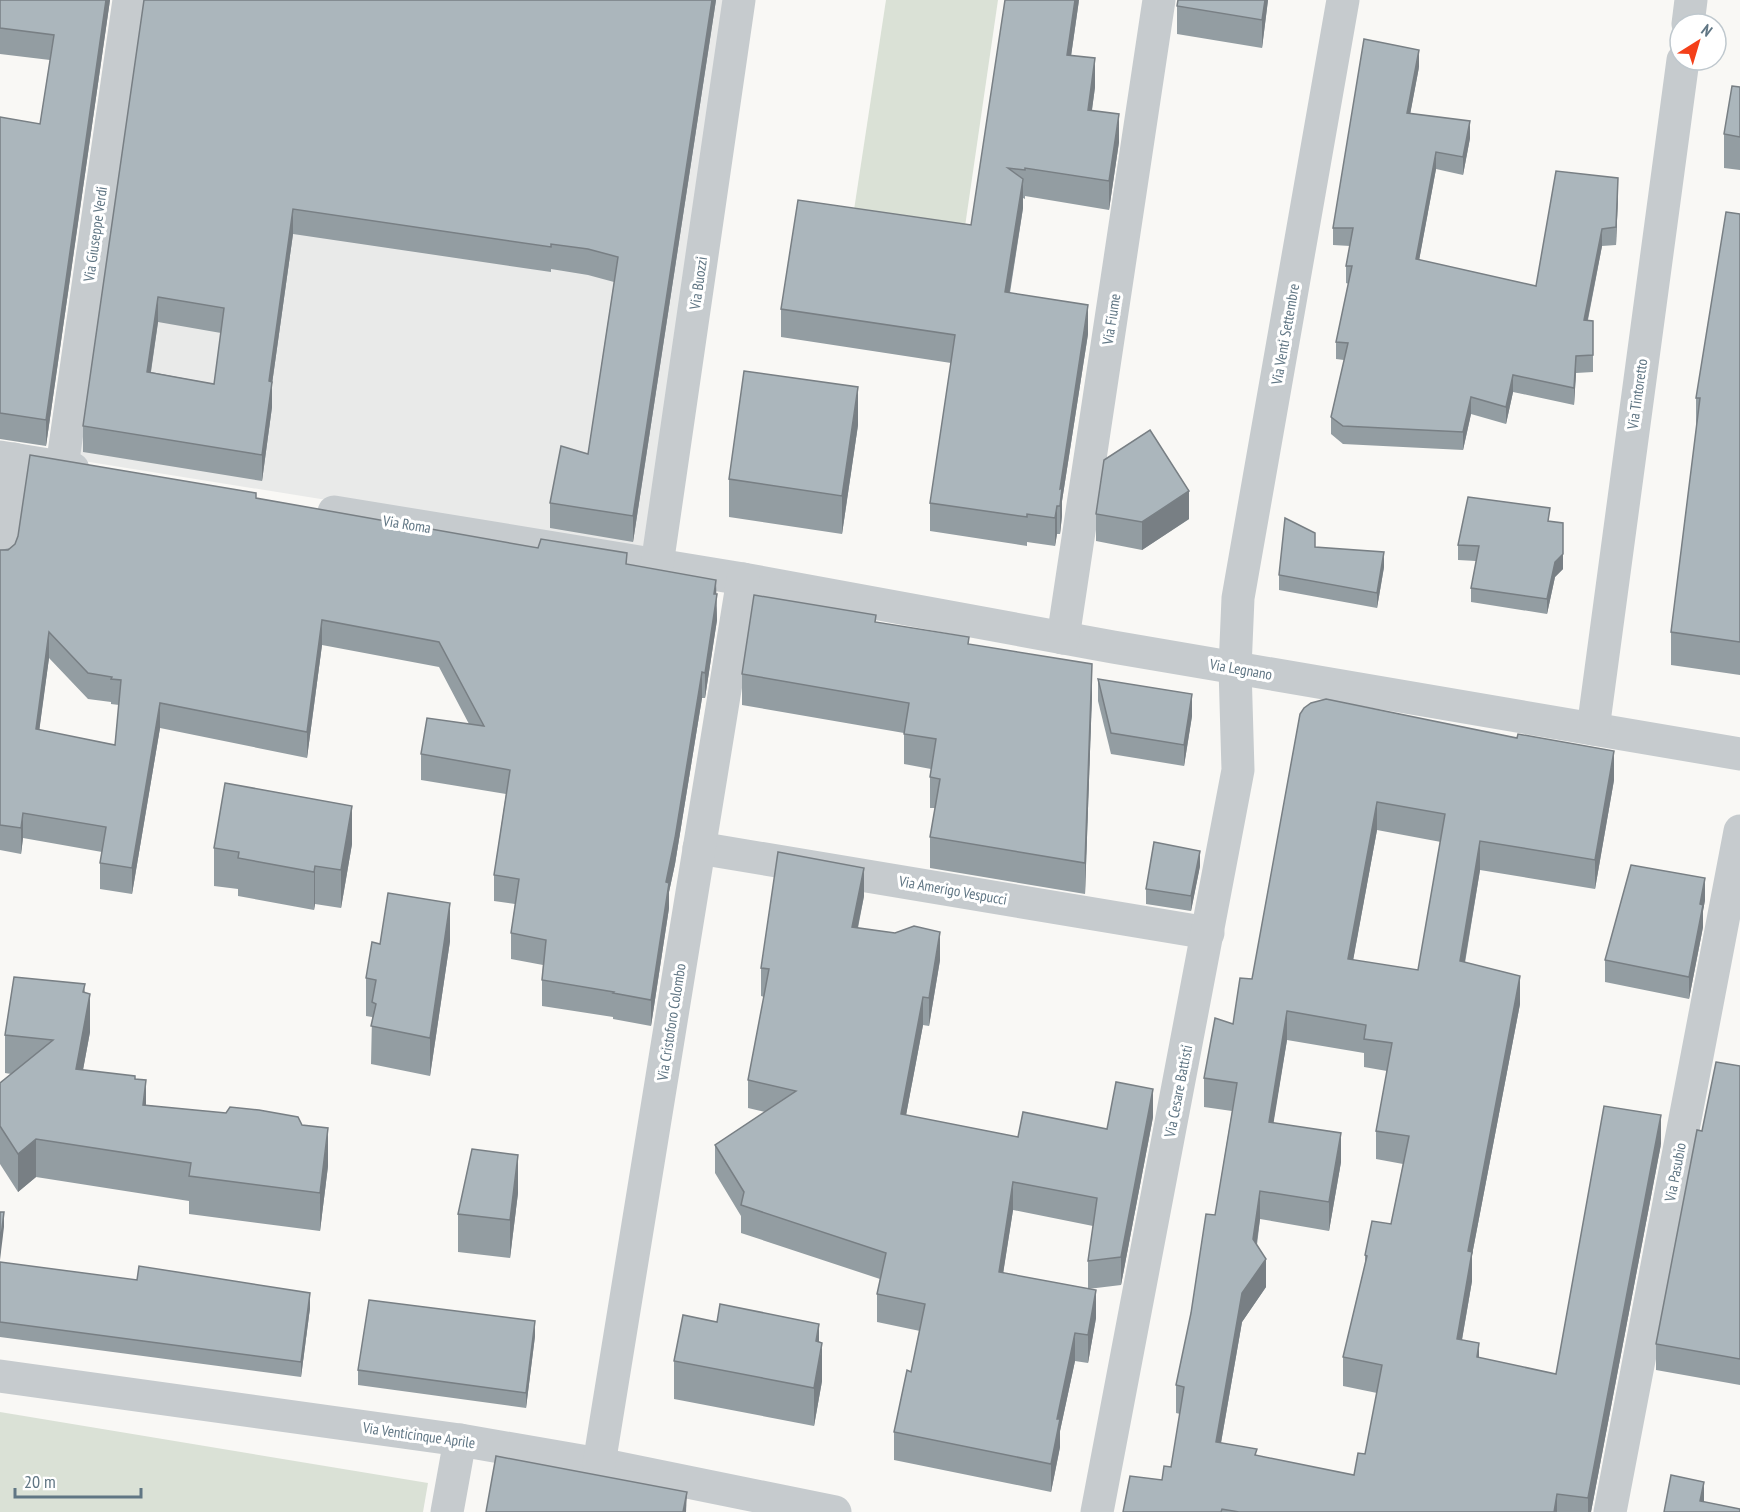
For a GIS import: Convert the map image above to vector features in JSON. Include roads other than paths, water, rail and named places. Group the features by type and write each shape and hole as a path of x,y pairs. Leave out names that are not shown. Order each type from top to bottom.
{"street":[{"name":"Via Giuseppe Verdi","path":"62,467 129,0"},
{"name":"Via Buozzi","path":"657,565 739,0"},
{"name":"Via Fiume","path":"1064,638 1159,0"},
{"name":"Via Venti Settembre","path":"1235,668 1239,598 1343,0"},
{"name":"Via Tintoretto","path":"1593,729 1681,72"},
{"path":"0,558 7,458 108,475"},
{"name":"Via Roma","path":"303,507 743,579"},
{"name":"Via Legnano","path":"743,579 1064,638 1740,754"},
{"name":"Via Cristoforo Colombo","path":"599,1464 743,579"},
{"name":"Via Cesare Battisti","path":"1097,1512 1238,770 1235,668"},
{"name":"Via Pasubio","path":"1610,1512 1740,831"},
{"name":"Via Amerigo Vespucci","path":"699,848 1208,933"},
{"name":"Via Venticinque Aprile","path":"0,1376 460,1440 599,1464 835,1512"},
{"path":"447,1512 460,1440"}]}
